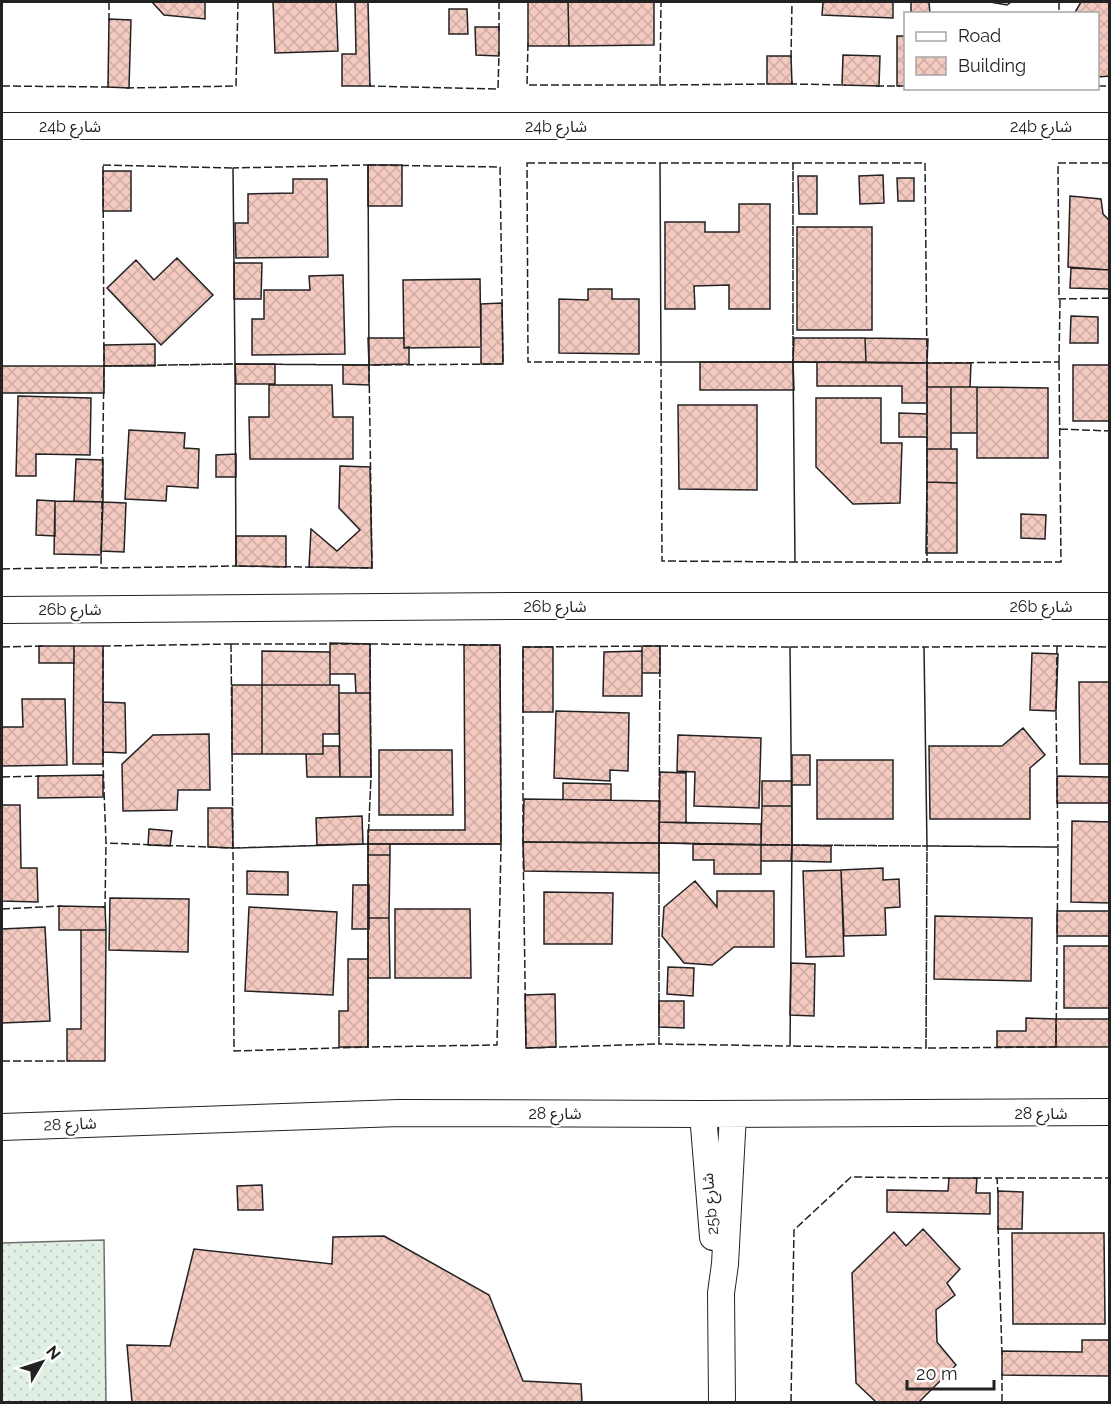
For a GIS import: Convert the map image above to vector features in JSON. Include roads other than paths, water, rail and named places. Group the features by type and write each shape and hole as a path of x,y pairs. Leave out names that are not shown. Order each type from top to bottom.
{"street":[{"name":"24b شارع","path":"2,126 1110,126"},
{"name":"26b شارع","path":"2,610 514,606 1110,606"},
{"name":"شارع 28","path":"2,1126 358,1113 1110,1112"},
{"name":"25b شارع","path":"703,1114 714,1248 721,1293"},
{"name":"25b شارع","path":"722,1402 721,1293 733,1114"}]}
